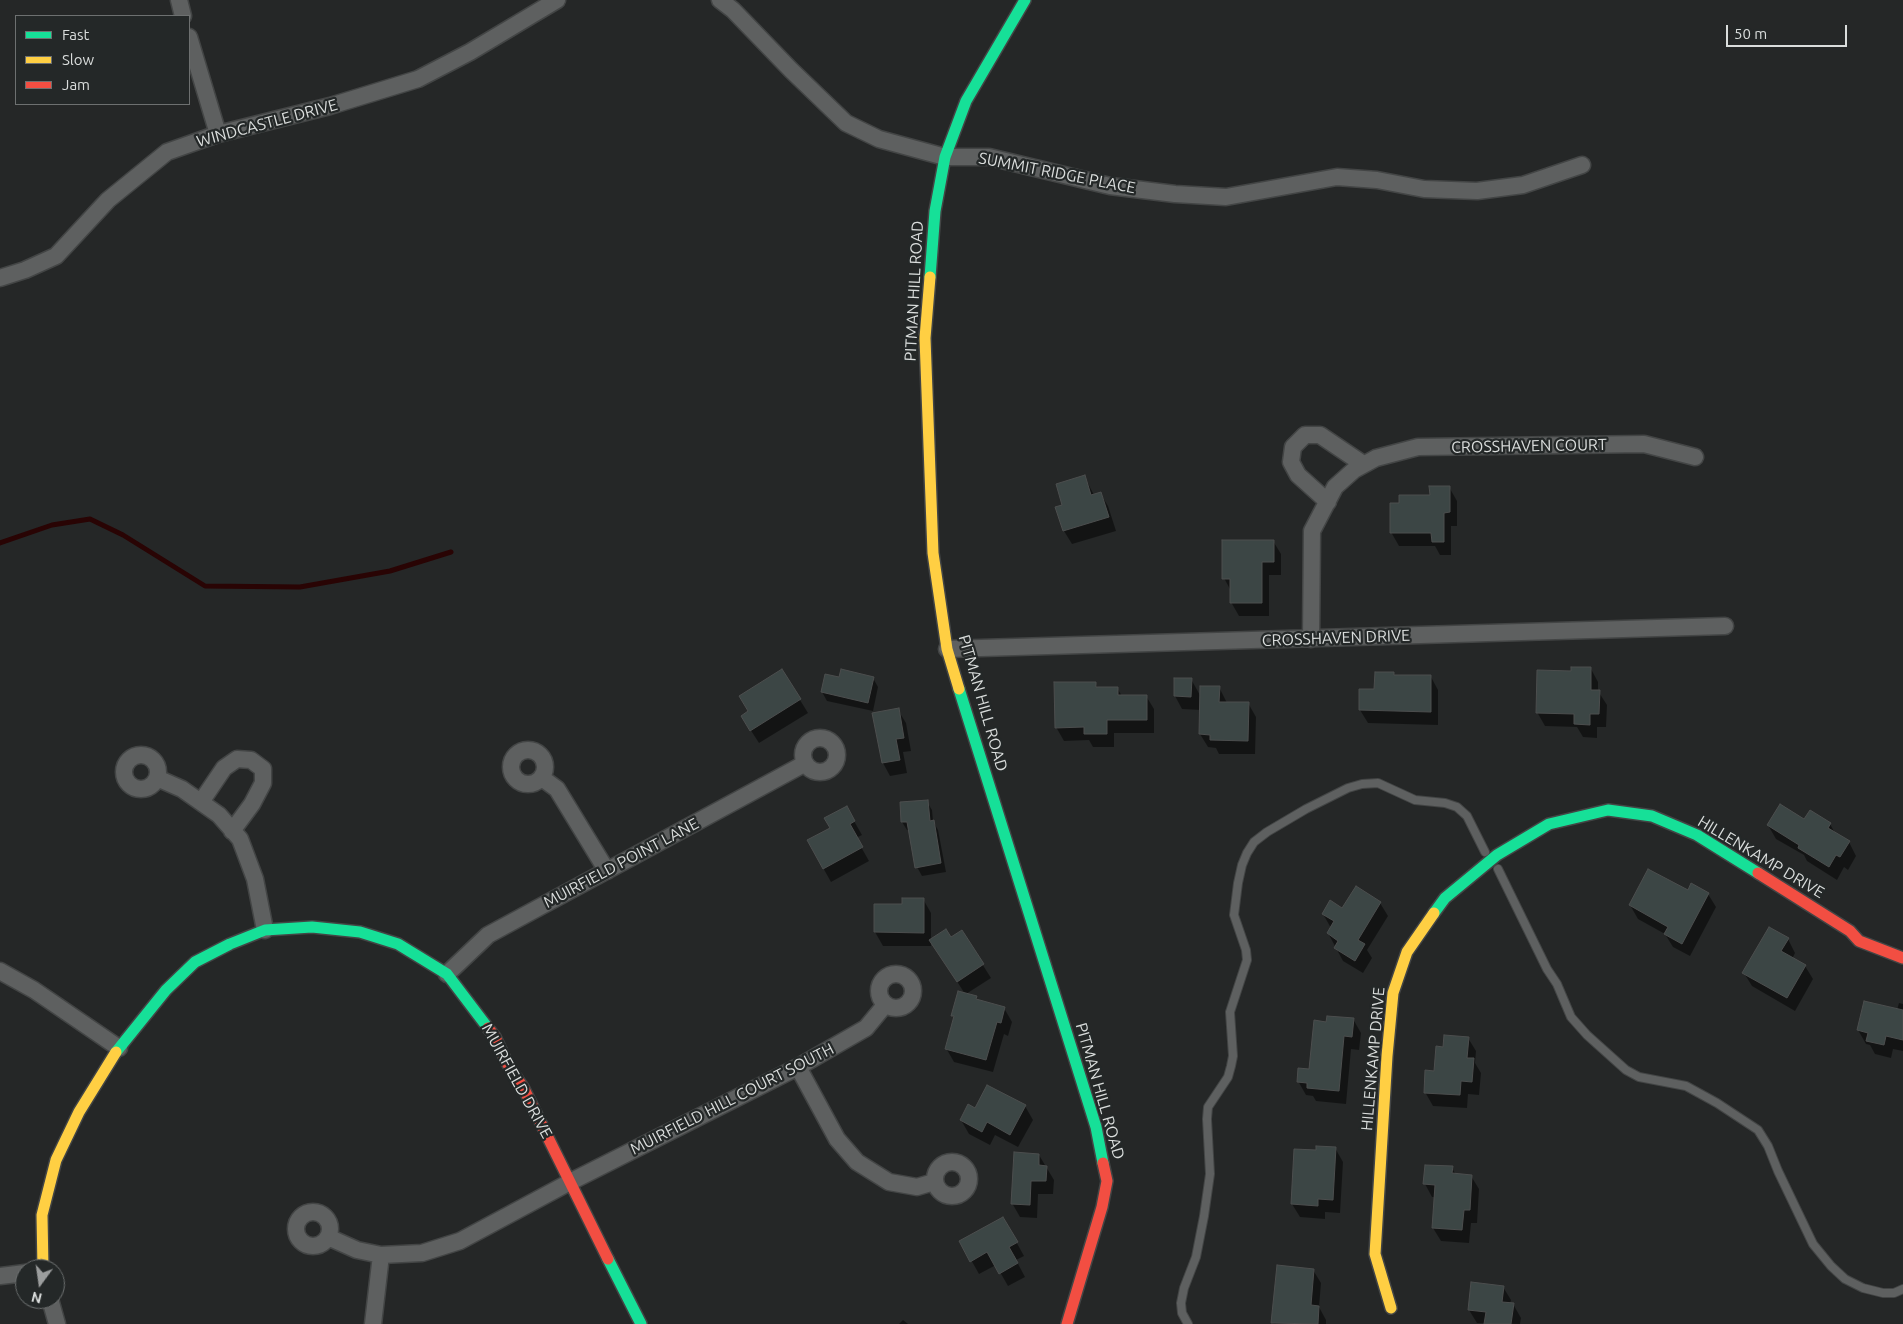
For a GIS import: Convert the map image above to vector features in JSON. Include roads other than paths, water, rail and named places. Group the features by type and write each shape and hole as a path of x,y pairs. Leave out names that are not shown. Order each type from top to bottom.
{"street":[{"path":"179,0 183,15"},
{"name":"WINDCASTLE DRIVE","path":"0,278 25,270 56,256 108,200 166,152 218,134 330,106 418,80 470,52 557,0"},
{"path":"720,0 733,10 846,123 879,139 945,157"},
{"name":"PITMAN HILL ROAD","path":"1025,0 966,101 945,157 935,211 925,338 933,553 947,648 1101,1145 1107,1180 1102,1207 1067,1324"},
{"path":"190,40 218,134"},
{"name":"SUMMIT RIDGE PLACE","path":"945,157 988,157 1110,186 1175,194 1226,197 1337,177 1377,180 1424,189 1477,191 1523,185 1582,165"},
{"path":"1328,502 1298,475 1291,462 1293,448 1305,435 1320,435 1364,464"},
{"name":"CROSSHAVEN COURT","path":"1311,639 1312,530 1335,487 1354,470 1376,458 1418,447 1644,444 1695,456"},
{"name":"CROSSHAVEN DRIVE","path":"947,648 1725,626"},
{"path":"202,802 224,768 237,759 251,760 264,769 263,783 252,804 232,831"},
{"name":"MUIRFIELD POINT LANE","path":"447,974 488,935 804,764"},
{"path":"157,778 182,789 202,802 219,815 240,839 254,879 265,930"},
{"path":"542,778 557,789 607,871"},
{"name":"HILLENKAMP DRIVE","path":"1391,1308 1375,1254 1387,1056 1393,993 1407,952 1445,898 1497,855 1549,824 1608,810 1652,816 1697,835 1850,931 1860,941 1903,958"},
{"name":"MUIRFIELD DRIVE","path":"43,1259 42,1215 56,1160 79,1112 119,1048 166,990 195,962 230,944 265,930 312,927 360,932 398,944 447,974 495,1037 507,1063 524,1089 641,1324"},
{"path":"0,971 34,990 119,1048"},
{"name":"MUIRFIELD HILL COURT SOUTH","path":"328,1237 356,1250 381,1255 422,1253 460,1241 570,1182 798,1067 866,1028 885,1005"},
{"path":"798,1067 837,1139 857,1162 890,1182 917,1187 934,1182"},
{"path":"373,1324 381,1255"},
{"path":"0,1276 15,1275"},
{"path":"53,1309 57,1324"}],"lane":[{"path":"1188,1324 1182,1313 1181,1303 1184,1288 1196,1257 1210,1174 1208,1107 1228,1077 1231,1066 1233,1056 1230,1012 1247,960 1246,950 1234,915 1238,883 1247,853 1254,842 1267,832 1306,809 1348,788 1362,784 1378,784 1415,800 1446,803 1457,807 1466,816 1485,852"},
{"path":"1498,869 1547,969 1557,984 1571,1018 1587,1035 1626,1070 1639,1077 1686,1086 1717,1103 1758,1130 1768,1146 1813,1244 1831,1266 1845,1279 1864,1288 1883,1293 1894,1293 1903,1289"}],"waterway":[{"path":"0,543 52,525 90,519 123,535 205,586 300,587 390,571 451,552"}]}
